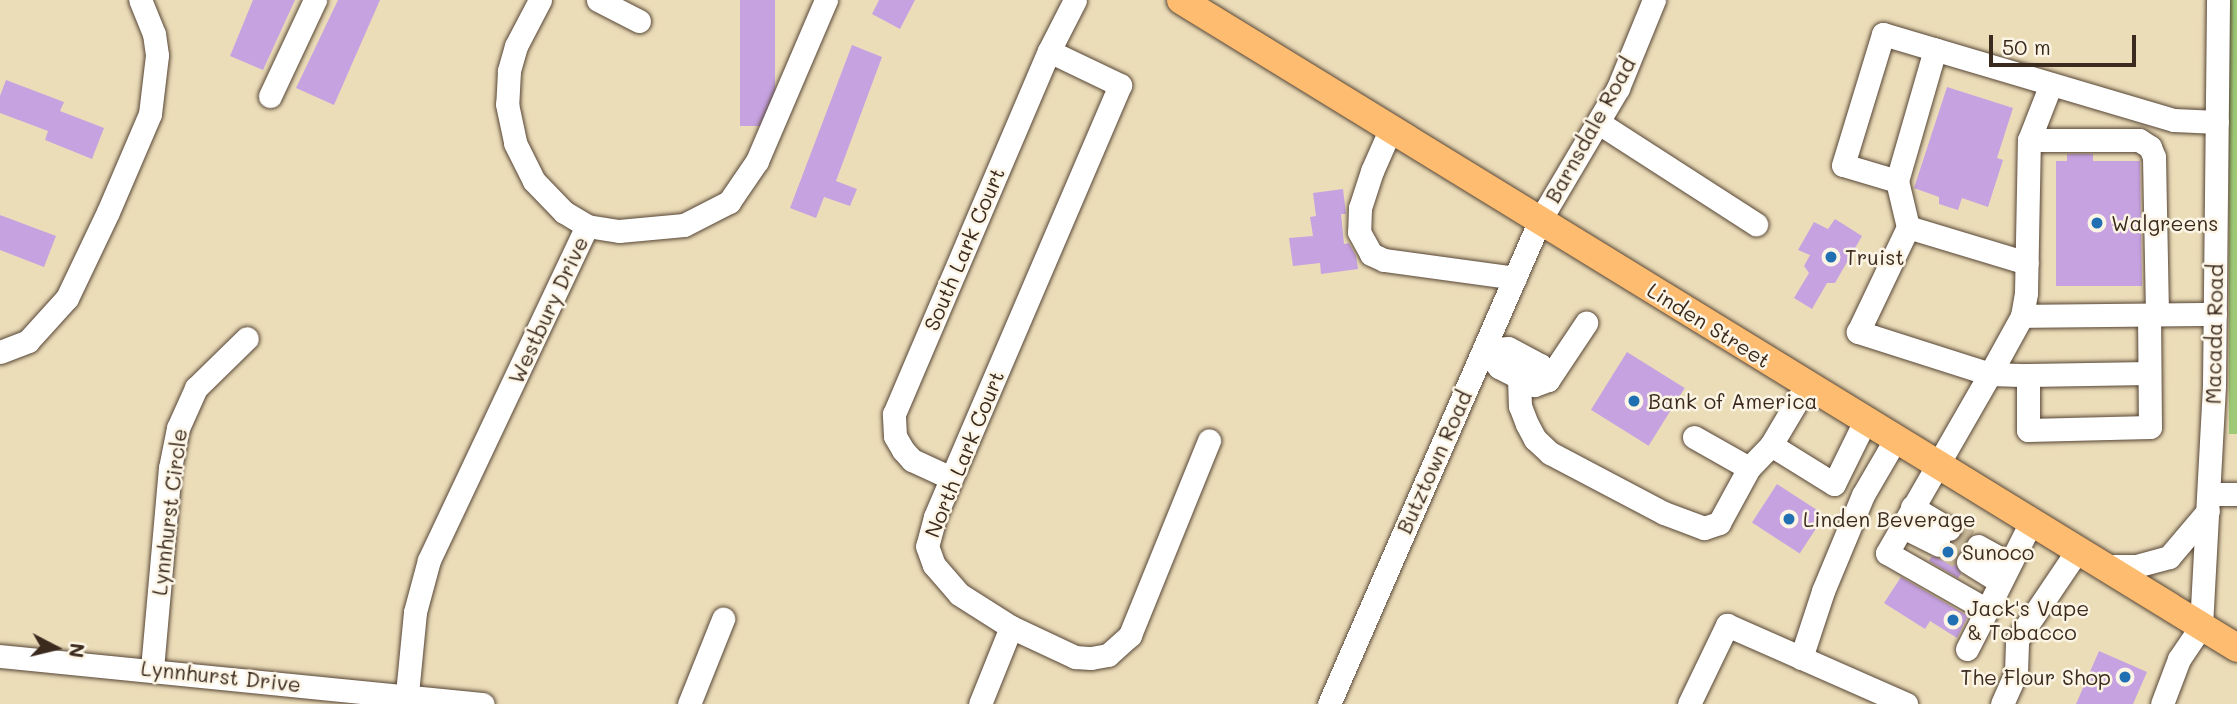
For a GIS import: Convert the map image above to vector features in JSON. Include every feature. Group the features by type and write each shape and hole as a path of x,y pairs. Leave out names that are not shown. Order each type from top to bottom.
{"main road":[{"name":"Linden Street","path":"1181,0 2237,648"}],"street":[{"path":"0,352 28,341 67,298 150,114 157,55 154,34 140,0"},
{"path":"270,96 315,0"},
{"path":"540,0 516,46 509,71 507,104 515,143 525,166 546,196 587,226"},
{"path":"598,0 639,21"},
{"name":"Westbury Drive","path":"407,700 415,612 429,560 587,226 619,231 666,229 696,221 729,202 757,161 826,0"},
{"name":"South Lark Court","path":"951,478 912,460 895,436 894,414 1049,51 1075,0"},
{"name":"Barnsdale Road","path":"1540,220 1599,123 1633,55 1654,0"},
{"name":"Macada Road","path":"2201,626 2209,502 2215,314 2218,0"},
{"path":"1897,181 1843,165 1882,34 2174,120 2217,122"},
{"path":"1935,49 1897,181 1908,227 1858,332 1990,374 2149,373"},
{"name":"North Lark Court","path":"1049,51 1120,85 935,517 928,546 934,565 959,594 1011,627 1075,657 1108,655 1130,635 1209,440"},
{"path":"1987,610 1887,552 2022,316 2027,263 2029,140 2051,84"},
{"path":"2138,140 2144,111"},
{"path":"1599,123 1756,224"},
{"path":"1391,128 1372,171 1360,208 1359,232 1371,254 1384,260 1515,278"},
{"path":"2028,375 2028,430 2150,427 2154,157 2150,147 2138,140 2029,140"},
{"name":"Butztown Road","path":"1329,704 1540,220"},
{"path":"1908,227 2027,263"},
{"path":"2022,316 2215,314"},
{"path":"1483,349 1499,367 1534,385 1548,380 1586,323"},
{"name":"Lynnhurst Circle","path":"152,669 170,468 178,428 197,388 247,338"},
{"path":"1483,349 1508,348 1540,365 1548,380"},
{"path":"1519,378 1520,405 1527,424 1535,439 1550,453 1689,524 1704,528 1719,523 1749,468 1771,444 1807,386"},
{"path":"1771,444 1834,484 1865,421"},
{"path":"1694,437 1749,468"},
{"path":"1801,658 1823,591 1863,495 1895,440"},
{"path":"2102,566 2136,566 2169,557 2209,502 2237,494"},
{"path":"1907,517 1944,537"},
{"path":"1967,649 2031,522"},
{"path":"2002,704 2016,672 2017,640 2077,551"},
{"path":"1973,554 2004,572"},
{"path":"689,704 723,618"},
{"path":"1689,704 1727,625 1906,704"},
{"path":"2162,704 2179,659 2201,626"},
{"path":"980,704 1011,627"},
{"name":"Lynnhurst Drive","path":"0,656 152,669 407,700 483,704"}],"green space":[{"path":"2229,0 2237,0 2237,434 2229,434"}],"building":[{"path":"253,0 295,0 263,70 230,56"},
{"path":"338,0 380,0 334,105 296,88"},
{"path":"740,0 775,0 775,126 740,126"},
{"path":"879,0 915,0 900,29 872,14"},
{"path":"852,45 882,57 836,181 857,189 850,206 824,197 816,218 790,208"},
{"path":"6,80 64,102 60,111 104,128 92,159 45,140 48,131 0,113 0,96"},
{"path":"1947,87 2013,108 1997,158 2003,160 1988,207 1962,198 1958,210 1939,204 1939,197 1914,188"},
{"path":"2067,154 2093,154 2093,161 2140,161 2142,286 2056,286 2056,161 2067,161"},
{"path":"1343,189 1346,214 1341,214 1344,244 1349,243 1356,256 1358,269 1321,274 1320,263 1293,266 1289,238 1313,236 1310,217 1316,216 1313,193"},
{"path":"0,215 56,236 44,267 0,250"},
{"path":"1835,219 1862,236 1835,283 1827,283 1812,309 1794,298 1809,273 1804,266 1810,255 1798,250 1814,222 1828,229"},
{"path":"1627,352 1685,388 1649,446 1591,410"},
{"name":"Linden Beverage","path":"1777,484 1825,515 1800,554 1752,523"},
{"path":"1962,532 1969,536 1965,549 1956,554 1954,561 1961,574 1958,578 1929,561 1931,557 1947,556 1952,542"},
{"path":"1901,577 1968,616 1957,638 1930,621 1925,629 1884,603"},
{"path":"2099,651 2147,672 2133,704 2076,704"}],"tunnel":[{"path":"1949,529 1978,546"},
{"path":"1939,545 1968,562"}],"place":[{"name":"Walgreens","path":"2097,223"},
{"name":"Truist","path":"1831,257"},
{"name":"Bank of America","path":"1634,401"},
{"name":"Linden Beverage","path":"1789,519"},
{"name":"Sunoco","path":"1948,552"},
{"name":"Jack's Vape & Tobacco","path":"1953,620"},
{"name":"The Flour Shop","path":"2125,677"}]}
